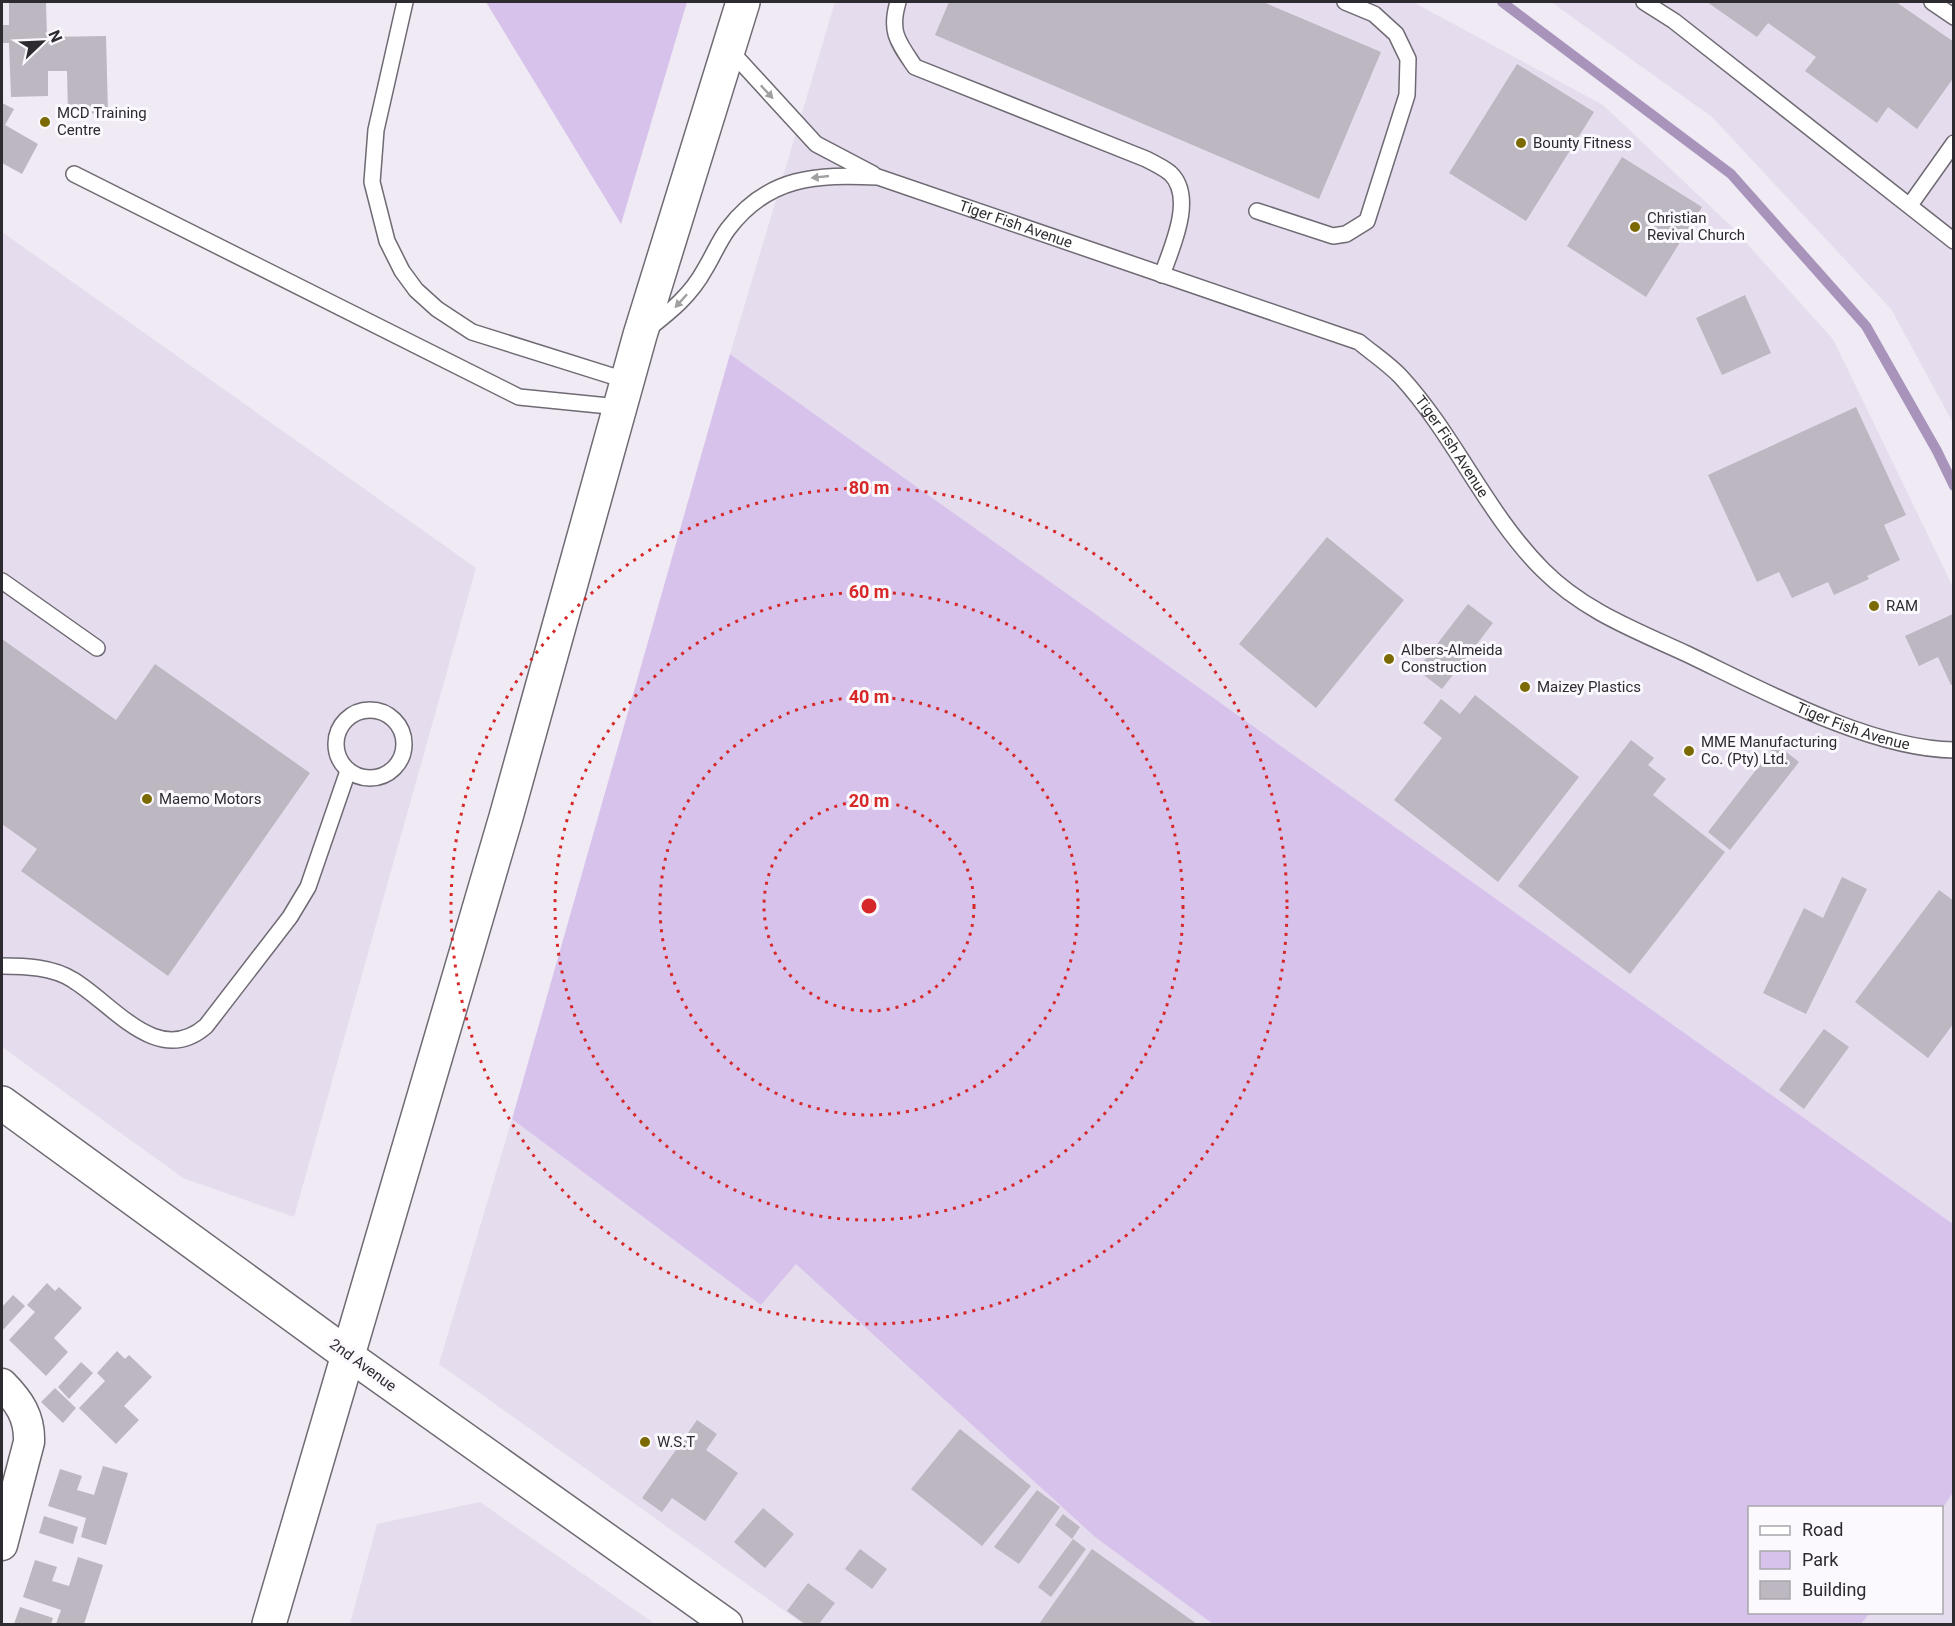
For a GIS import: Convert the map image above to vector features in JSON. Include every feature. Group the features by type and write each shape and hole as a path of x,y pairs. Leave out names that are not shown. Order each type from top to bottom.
{"main road":[{"path":"269,1624 506,817 640,335 743,2"},
{"name":"2nd Avenue","path":"2,1103 348,1354"}],"street":[{"name":"2nd Avenue","path":"348,1354 727,1624"},
{"path":"2,1384 12,1394 30,1424 29,1442 2,1545"}],"lane":[{"path":"405,2 376,130 372,182 387,241 402,271 416,290 437,309 472,332 623,394"},
{"path":"898,2 892,21 901,46 915,67 1146,159 1172,174 1182,201 1180,222 1162,275"},
{"path":"1257,212 1333,236 1346,234 1367,220 1407,95 1408,59 1396,34 1374,14 1345,2"},
{"path":"1644,2 1674,21 1953,241"},
{"path":"1932,2 1953,17"},
{"path":"728,48 816,144 869,172 917,192"},
{"path":"1910,205 1953,143"},
{"path":"74,174 519,396 623,394"},
{"path":"640,335 681,304 704,272 728,229 752,204 774,189 802,178 834,175 878,177 917,192"},
{"name":"Tiger Fish Avenue","path":"917,192 1359,342 1400,375 1431,414 1508,530 1542,569 1575,599 1623,626 1753,687 1827,718 1892,742 1953,750"},
{"path":"2,581 97,648"},
{"path":"361,710 377,710 390,717 400,729 404,743 401,758 392,770 378,777 363,778 348,771 339,759 335,745 339,730 348,717 361,710"},
{"path":"2,966 45,969 72,979 136,1027 160,1040 177,1042 194,1037 206,1026 290,917 308,887 348,771"}],"shaded area":[{"path":"835,2 1413,2 1603,105 1730,225 1833,339 1953,587 1953,1224 730,354"},
{"path":"1551,2 1953,2 1953,423 1891,309 1712,117"},
{"path":"2,232 476,568 294,1217 183,1178 2,1047"},
{"path":"512,1119 761,1305 796,1263 1095,1537 1213,1624 803,1624 439,1364"},
{"path":"1953,1491 1953,1624 1861,1624 1869,1614 1943,1614 1943,1507"},
{"path":"480,1502 655,1624 350,1624 377,1524"}],"green space":[{"path":"486,2 687,2 621,224"},
{"path":"730,354 1953,1224 1954,1491 1943,1508 1748,1506 1748,1614 1869,1614 1861,1624 1213,1624 1095,1537 796,1264 761,1305 512,1119"}],"building":[{"path":"9,2 46,2 47,37 106,36 108,113 68,114 67,71 48,71 48,96 11,97 9,43 2,43 2,25 9,25"},
{"path":"949,2 1263,2 1381,52 1319,199 935,35"},
{"path":"1707,2 1896,2 1954,42 1954,77 1917,129 1888,107 1877,123 1805,71 1816,57 1768,23 1757,37"},
{"name":"Bounty Fitness","path":"1517,64 1594,112 1526,221 1449,173"},
{"path":"2,103 14,109 5,125 38,144 22,174 2,163"},
{"name":"Christian Revival Church","path":"1622,157 1702,207 1646,297 1567,246"},
{"path":"1745,295 1771,353 1722,375 1696,318"},
{"path":"1856,407 1906,515 1884,525 1900,560 1867,576 1869,579 1834,595 1828,582 1792,598 1779,572 1757,582 1708,475"},
{"path":"1327,537 1404,600 1316,708 1239,644"},
{"path":"1468,604 1493,623 1442,689 1417,670"},
{"path":"1953,614 1954,684 1951,685 1938,657 1919,666 1905,636"},
{"name":"Maemo Motors","path":"2,639 116,720 155,664 310,773 168,976 21,871 37,849 2,824"},
{"path":"1475,695 1579,777 1498,882 1394,800 1442,738 1423,723 1441,699 1460,714"},
{"path":"1631,740 1654,758 1648,765 1666,779 1653,795 1725,852 1630,974 1518,886"},
{"path":"1776,744 1799,762 1730,850 1708,832"},
{"path":"1842,877 1867,889 1806,1014 1763,993 1804,908 1823,918"},
{"path":"1939,890 1954,901 1954,1023 1928,1058 1855,1002"},
{"path":"1824,1029 1849,1047 1804,1109 1779,1090"},
{"path":"47,1283 55,1291 59,1287 82,1308 54,1338 68,1352 46,1376 9,1340 35,1312 27,1305"},
{"path":"13,1295 25,1306 2,1331 2,1307"},
{"path":"117,1351 125,1359 129,1355 152,1377 124,1406 139,1420 116,1444 79,1408 105,1381 97,1373"},
{"path":"81,1362 93,1373 69,1399 58,1387"},
{"path":"55,1388 76,1408 63,1423 41,1402"},
{"path":"697,1420 717,1434 706,1450 738,1473 705,1521 672,1498 662,1512 642,1498"},
{"path":"960,1429 1031,1486 982,1546 911,1489"},
{"path":"103,1466 128,1473 106,1545 81,1537 86,1518 48,1506 60,1469 82,1476 77,1490 94,1495"},
{"path":"1037,1490 1060,1507 1019,1564 994,1547"},
{"path":"763,1508 794,1534 765,1568 734,1542"},
{"path":"1063,1514 1080,1527 1072,1539 1055,1525"},
{"path":"44,1516 78,1527 73,1544 39,1533"},
{"path":"1073,1539 1086,1549 1051,1597 1038,1587"},
{"path":"860,1549 887,1569 872,1589 845,1569"},
{"path":"1092,1549 1197,1624 1039,1624"},
{"path":"78,1557 103,1565 84,1624 56,1624 61,1610 23,1597 35,1560 57,1567 52,1581 69,1586"},
{"path":"808,1583 835,1603 819,1624 805,1624 787,1611"},
{"path":"20,1607 53,1618 51,1624 14,1624"}],"waterway":[{"path":"1502,2 1731,174 1866,326 1937,451 1954,486"}],"place":[{"name":"MCD Training Centre","path":"45,122"},
{"name":"Bounty Fitness","path":"1521,143"},
{"name":"Christian Revival Church","path":"1635,227"},
{"name":"RAM","path":"1874,606"},
{"name":"Albers-Almeida Construction","path":"1389,659"},
{"name":"Maizey Plastics","path":"1525,687"},
{"name":"MME Manufacturing Co. (Pty) Ltd.","path":"1689,751"},
{"name":"Maemo Motors","path":"147,799"},
{"name":"W.S.T","path":"645,1442"}]}
